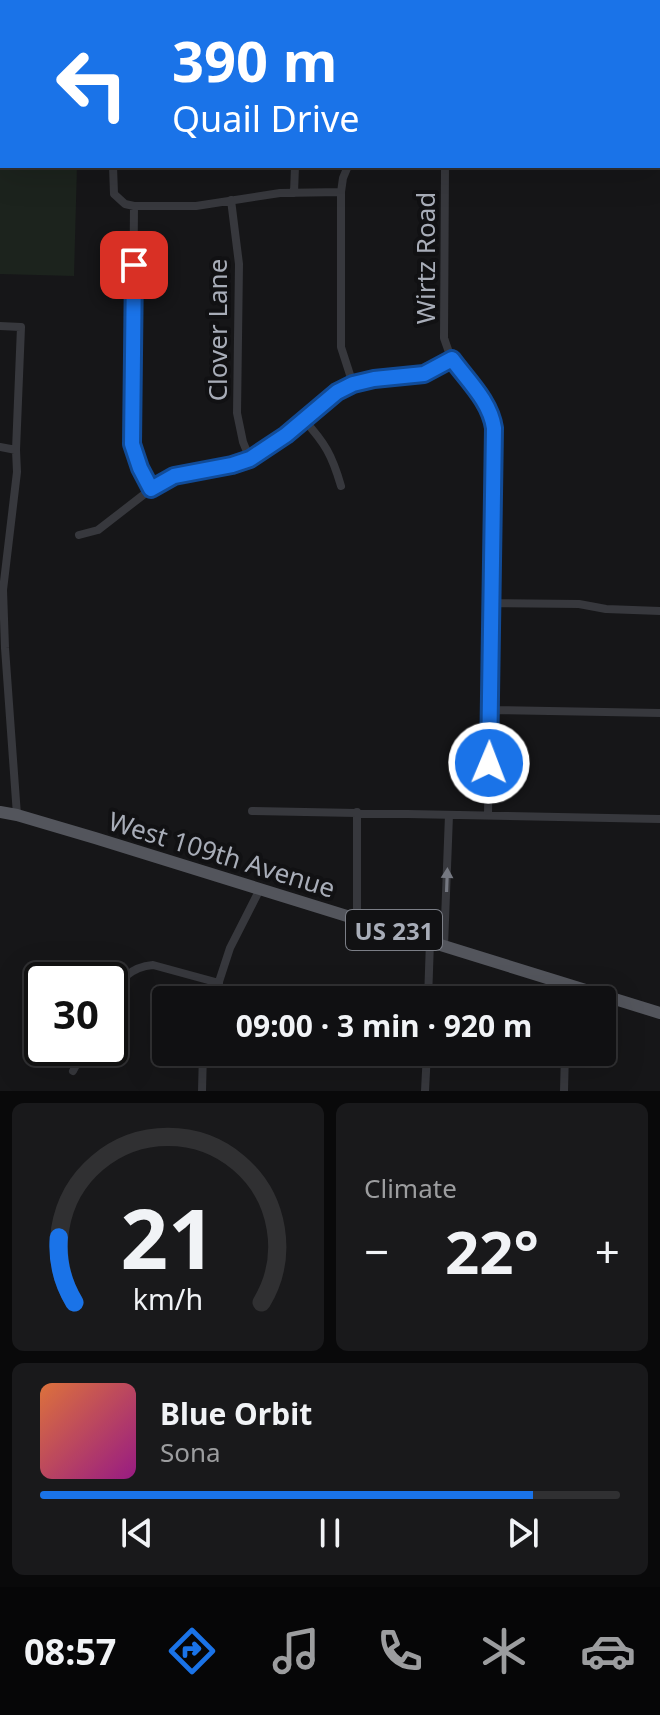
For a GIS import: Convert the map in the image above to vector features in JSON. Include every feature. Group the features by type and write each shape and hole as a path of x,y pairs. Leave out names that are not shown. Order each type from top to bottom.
{"main road":[{"name":"West 109th Avenue","path":"0,812 660,1013"}],"street":[{"path":"113,168 114,194 125,204 134,206 196,206 280,193 341,192"},
{"path":"294,193 295,168"},
{"path":"347,168 341,192 341,347 353,384"},
{"name":"Wirtz Road","path":"445,168 444,338 452,359 487,404 494,428 488,815"},
{"name":"Clover Lane","path":"231,200 239,264 237,413 250,459"},
{"path":"134,206 132,444 151,489"},
{"path":"0,326 21,327 17,472 5,534 2,648 17,815"},
{"path":"79,535 98,530 151,489 174,476 250,459 337,392 353,384 424,374 452,359"},
{"path":"304,420 325,444 341,486"},
{"path":"0,447 16,450"},
{"path":"491,603 579,604 606,609 660,611"},
{"path":"490,710 660,713"},
{"path":"252,811 660,819"},
{"path":"357,812 357,919"},
{"path":"444,946 449,815"},
{"path":"218,986 230,948 260,889"},
{"path":"428,986 430,941"},
{"path":"128,974 153,965 219,983"},
{"path":"73,1071 76,1066"},
{"path":"202,1091 203,1066"},
{"path":"425,1091 426,1066"},
{"path":"564,1091 565,1066"}],"shaded area":[{"path":"0,168 77,168 74,276 0,274"}],"route":[{"path":"134,265 132,444 151,489 174,476 250,459 286,435 337,392 353,384 424,374 452,359 487,404 494,428 489,763"}]}
